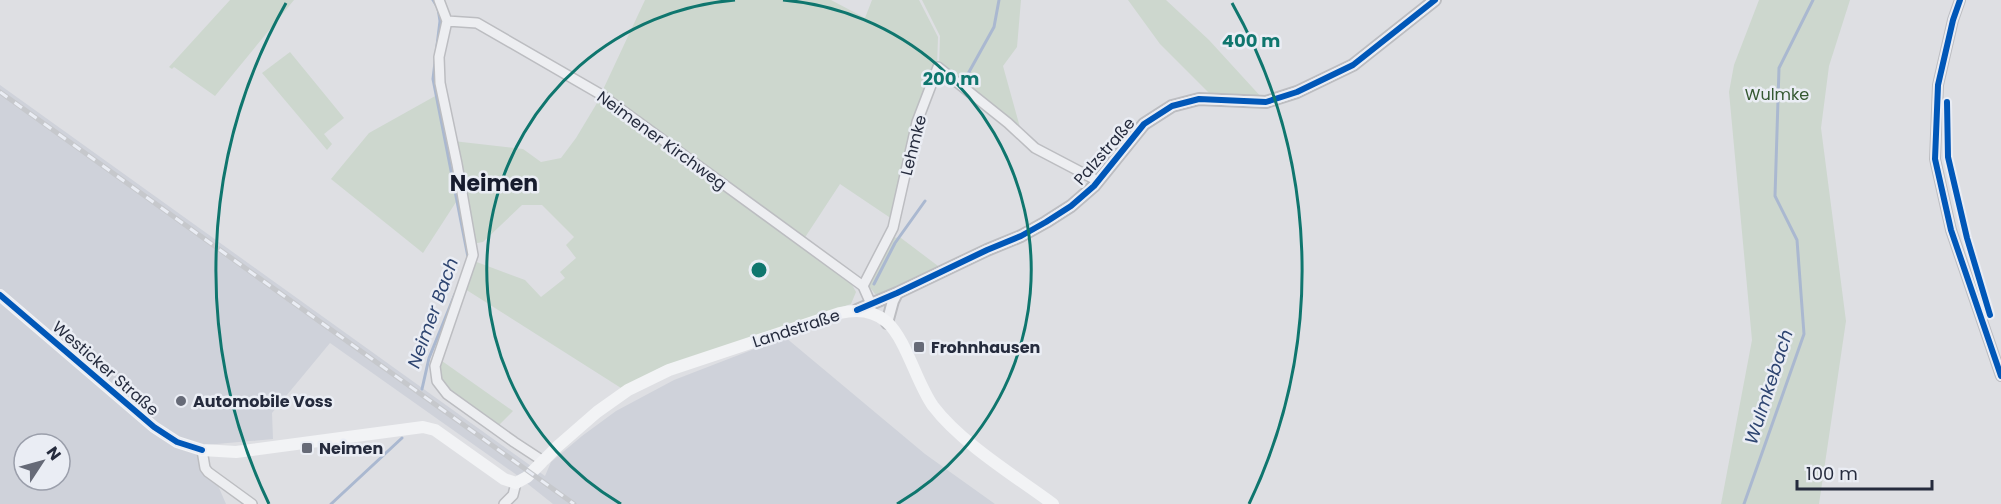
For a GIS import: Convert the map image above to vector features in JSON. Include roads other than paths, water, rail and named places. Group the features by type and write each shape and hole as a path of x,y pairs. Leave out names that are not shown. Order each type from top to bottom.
{"main road":[{"name":"Westicker Straße","path":"1,296 154,427 177,442 202,450 236,452 423,427 435,430 504,479 522,480"},
{"name":"Landstraße","path":"522,480 597,412 628,390 669,370 840,313 857,310 875,314 887,323"},
{"path":"887,323 901,344 925,393 941,416 980,450 1053,504"}],"street":[{"path":"439,0 447,21 440,57 440,83 473,255 435,366 436,381 447,394 543,461"},
{"name":"Palzstraße","path":"857,310 1021,236 1071,206 1098,182 1143,124 1172,106 1199,99 1266,102 1297,92 1353,65 1435,0"},
{"path":"1960,0 1938,85 1935,159 1951,230 2001,376"},
{"name":"Neimener Kirchweg","path":"447,21 477,23 600,94 863,286"},
{"name":"Lehmke","path":"863,286 893,228 917,122 938,67 1008,123 1035,148 1098,182"},
{"path":"863,286 871,304"},
{"path":"887,323 892,302 897,293"},
{"path":"202,450 205,468 208,472 252,504"},
{"path":"504,504 522,480"}],"waterway":[{"name":"Neimer Bach","path":"433,0 438,8 440,21 433,79 468,257"},
{"path":"964,81 994,27 999,0"},
{"name":"Wulmkebach","path":"1744,504 1804,334 1797,240 1775,196 1779,68 1813,0"},
{"path":"874,284 895,243 925,201"},
{"name":"Neimer Bach","path":"422,389 429,358 455,294"},
{"name":"Neimer Bach","path":"331,504 402,438"}],"railway":[{"path":"0,92 574,504"}],"place":[{"name":"Frohnhausen","path":"919,347"},
{"name":"Automobile Voss","path":"181,401"},
{"name":"Neimen","path":"307,448"}],"district":[{"name":"Neimen","path":"494,183"}],"park label":[{"name":"Wulmke","path":"1777,94"}]}
